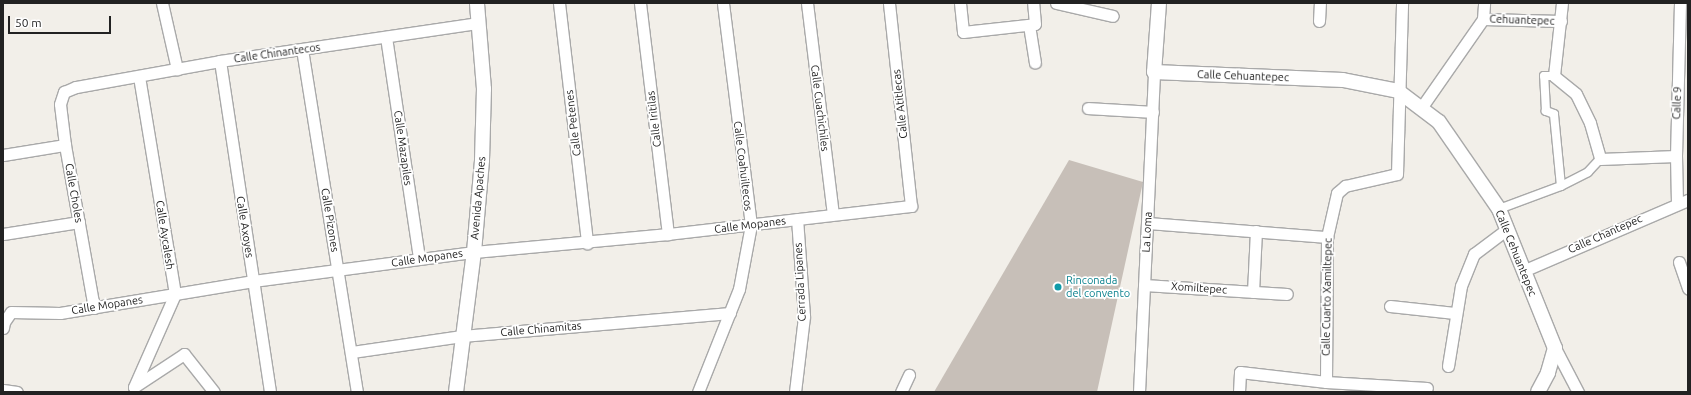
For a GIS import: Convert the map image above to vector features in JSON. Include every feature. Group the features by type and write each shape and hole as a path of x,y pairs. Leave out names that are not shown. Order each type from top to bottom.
{"street":[{"path":"162,3 177,69"},
{"name":"Avenida Apaches","path":"456,392 474,252 482,160 484,88 477,3"},
{"name":"Calle Petenes","path":"559,3 587,243"},
{"name":"Calle Iritilas","path":"640,3 668,234"},
{"name":"Calle Coahuiltecos","path":"698,392 739,289 750,225 723,3"},
{"name":"Calle Cuachichiles","path":"807,3 834,214"},
{"name":"Calle Atitlecas","path":"889,3 911,206"},
{"path":"960,3 963,32 1035,24 1033,3"},
{"path":"1056,3 1113,16"},
{"path":"1154,72 1159,3"},
{"path":"1319,21 1320,3"},
{"path":"1398,91 1402,3"},
{"path":"1421,108 1483,19 1484,3"},
{"path":"1554,76 1562,3"},
{"name":"Calle 9","path":"1677,203 1676,156 1680,3"},
{"name":"Cehuantepec","path":"1483,19 1561,21"},
{"name":"Calle Chinantecos","path":"76,87 220,61 478,23"},
{"path":"1029,25 1035,63"},
{"name":"Calle Mazapiles","path":"386,37 419,260"},
{"name":"Calle Pizones","path":"302,49 352,352 357,392"},
{"name":"Calle Axoyes","path":"220,61 270,392"},
{"name":"Calle Cehuantepec","path":"1154,72 1343,80 1398,91 1421,108 1439,122 1499,209 1554,348 1578,392"},
{"name":"La Loma","path":"1139,392 1154,72"},
{"name":"Calle Aycalesh","path":"139,76 175,294"},
{"path":"1561,186 1554,114 1546,111 1544,76 1554,76 1576,94 1590,123 1600,159"},
{"name":"Calle Choles","path":"76,87 64,92 60,104 94,308"},
{"name":"Calle Cuarto Xamiltepec","path":"1326,382 1327,237 1337,193 1345,186 1397,174 1398,91"},
{"path":"1088,108 1153,112"},
{"path":"3,155 66,145"},
{"path":"1499,209 1561,186 1588,172 1600,159 1676,156"},
{"name":"Calle Chantepec","path":"1523,270 1677,203 1688,200"},
{"name":"Calle Mopanes","path":"3,328 4,322 11,312 60,313 253,281 474,252 587,243 911,206"},
{"name":"Cerrada Lipanes","path":"795,392 804,316 797,219"},
{"path":"3,234 79,222"},
{"path":"1148,223 1327,237"},
{"path":"1448,366 1455,313 1461,286 1474,254 1506,229"},
{"path":"1253,292 1256,231"},
{"path":"1679,262 1688,288"},
{"name":"Xomiltepec","path":"1144,285 1287,294"},
{"path":"131,390 175,294"},
{"path":"1390,306 1455,313"},
{"name":"Calle Chinamitas","path":"352,352 462,336 730,313"},
{"path":"1538,392 1548,373 1554,348"},
{"path":"131,390 184,354 214,392"},
{"path":"1239,392 1240,372 1326,382 1427,388"},
{"path":"901,392 909,375"},
{"path":"3,390 18,392"}],"building":[{"name":"Rinconada del convento","path":"1069,160 1143,182 1097,392 934,392"}],"place":[{"name":"Rinconada del convento","path":"1058,287"}]}
